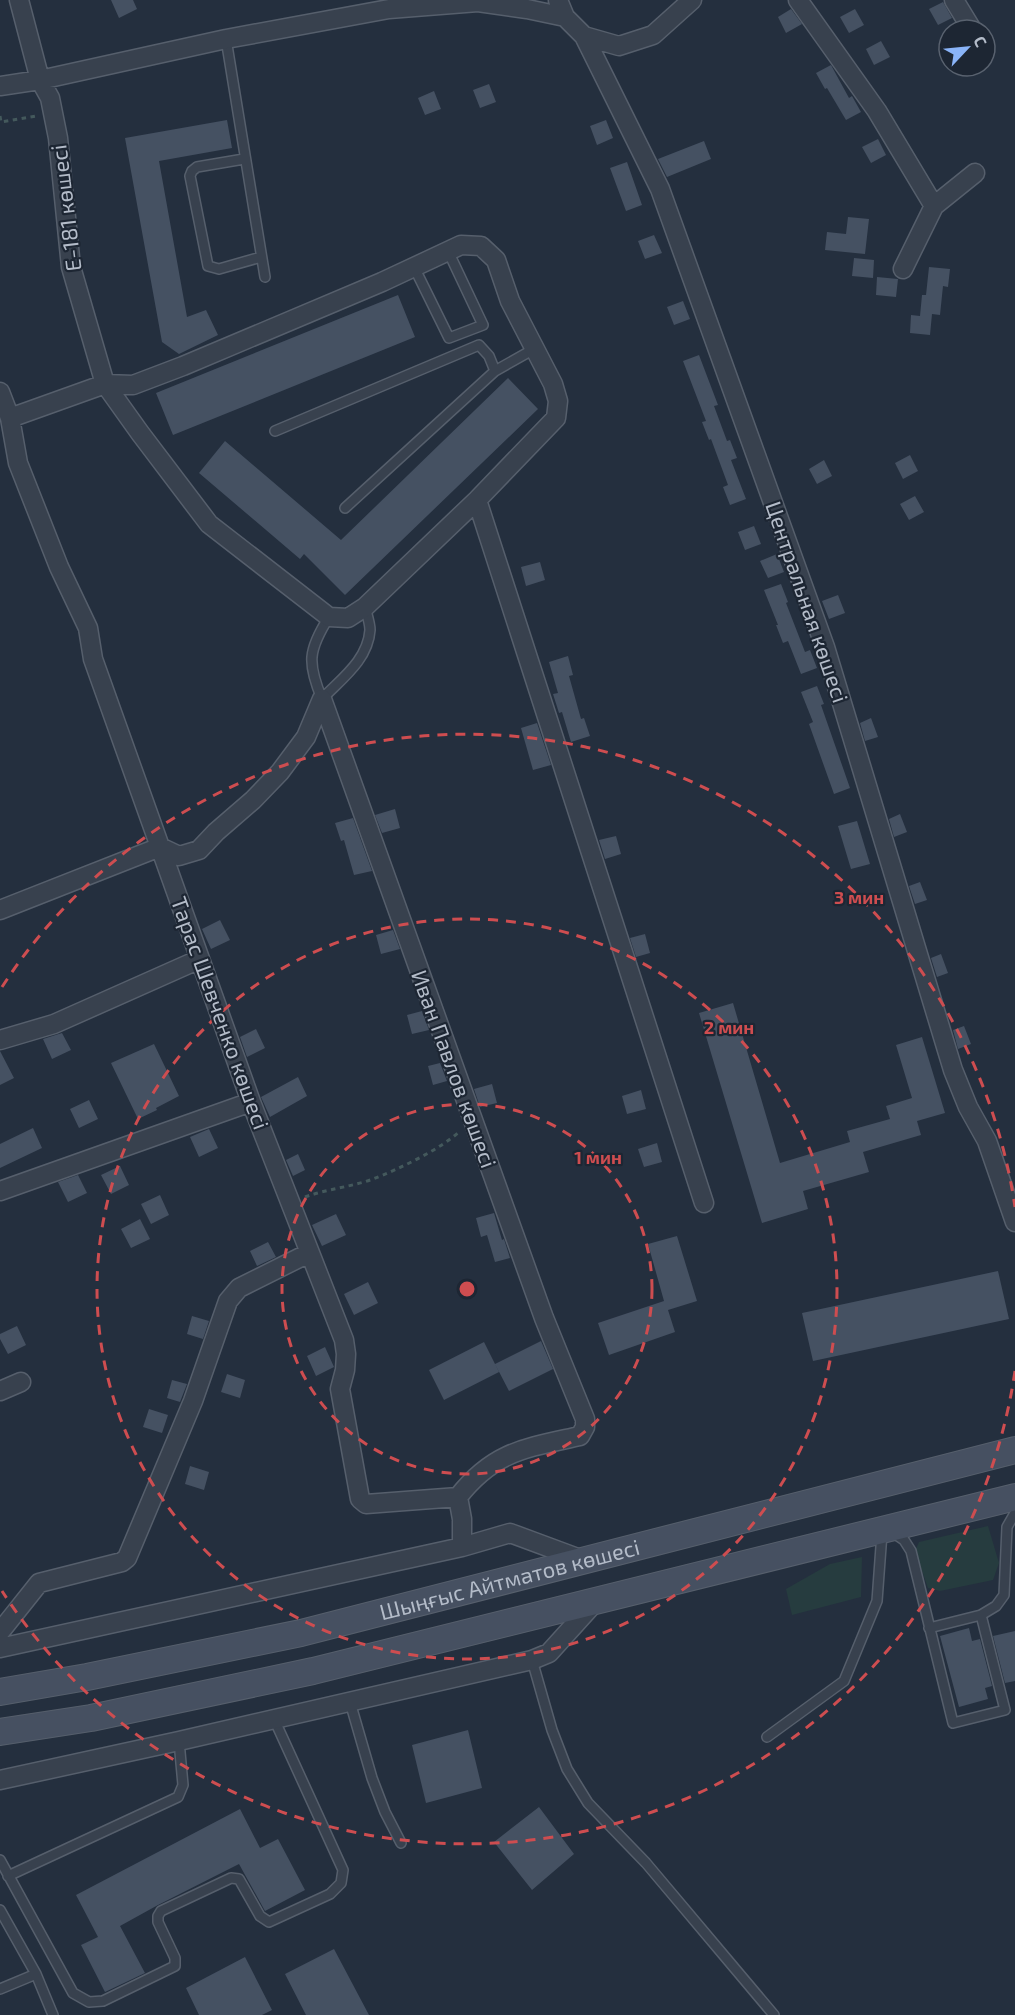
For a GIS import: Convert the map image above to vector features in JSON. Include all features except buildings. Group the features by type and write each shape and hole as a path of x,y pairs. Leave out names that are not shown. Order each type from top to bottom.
{"main road":[{"name":"Шыңғыс Айтматов көшесі","path":"0,1692 87,1677 301,1633 1015,1450"},
{"name":"Шыңғыс Айтматов көшесі","path":"0,1732 91,1718 313,1671 1015,1497"}],"street":[{"name":"Е-181 көшесі","path":"19,0 40,80 50,98 58,138 71,267 105,384 209,524 329,617"},
{"name":"Центральная көшесі","path":"558,0 565,17 584,36 660,189 825,647 953,1070 968,1107 987,1141 1015,1222"},
{"path":"584,36 619,46 653,35 692,0"},
{"path":"798,0 877,111 934,206"},
{"path":"954,0 965,18"},
{"path":"0,86 40,80 386,5 478,2 565,17"},
{"path":"903,269 934,206 975,173"},
{"path":"10,418 105,384 133,385 173,370 461,245 481,246 496,260 510,301 556,392 558,400 556,418 477,500 365,607 348,618 329,617"},
{"name":"Тарас Шевченко көшесі","path":"0,392 10,418 18,463 59,567 88,628 93,659 251,1102 344,1340 345,1370 340,1389 360,1499 366,1504 458,1497"},
{"path":"477,500 704,1203"},
{"path":"0,909 160,848 179,856 199,850 280,772 306,737 322,699"},
{"name":"Иван Павлов көшесі","path":"322,699 544,1318 585,1419 585,1427 580,1436 519,1450 489,1465 472,1479 458,1497"},
{"path":"0,1040 54,1024 200,959"},
{"path":"0,1191 251,1102"},
{"path":"4,1624 39,1583 122,1562 127,1558 193,1401 228,1301 239,1288 309,1252"},
{"path":"0,1391 21,1382"},
{"path":"458,1497 462,1520 462,1547"},
{"path":"0,1648 462,1547 510,1533 583,1560"},
{"path":"0,1780 532,1660 549,1653 597,1600"}],"lane":[{"path":"226,39 265,278"},
{"path":"244,159 197,167 190,176 208,266 219,269 261,257"},
{"path":"414,267 449,338 483,326 448,251"},
{"path":"275,431 480,345 489,356 495,371"},
{"path":"345,508 495,371 534,349"},
{"path":"329,617 318,633 311,652 312,677 322,699 355,667 368,646 370,628 365,607"},
{"path":"929,1628 981,1615 996,1606 1004,1595 1007,1527 1015,1513"},
{"path":"767,1737 844,1681 878,1601 882,1529 897,1534 904,1540 910,1551 953,1723 1005,1710 981,1615"},
{"path":"532,1660 567,1769 588,1803 646,1863 774,2015"},
{"path":"350,1702 372,1778 401,1842"},
{"path":"0,1860 72,1993 89,2002 111,1998 175,1966 175,1958 158,1922 161,1911 231,1878 239,1879 260,1916 269,1922 330,1894 341,1883 343,1870 274,1719"},
{"path":"8,1876 178,1797 183,1785 179,1741"},
{"path":"0,1910 36,1974 53,2015"},
{"path":"0,1989 36,1974"}],"path":[{"path":"0,116 1,122 53,113"},
{"path":"289,1202 322,1190 372,1179 412,1161 454,1137 473,1120"}],"green space":[{"path":"988,1526 999,1563 993,1580 940,1591 928,1588 915,1551 919,1542"},
{"path":"862,1557 861,1597 792,1615 786,1589 830,1564"}]}
